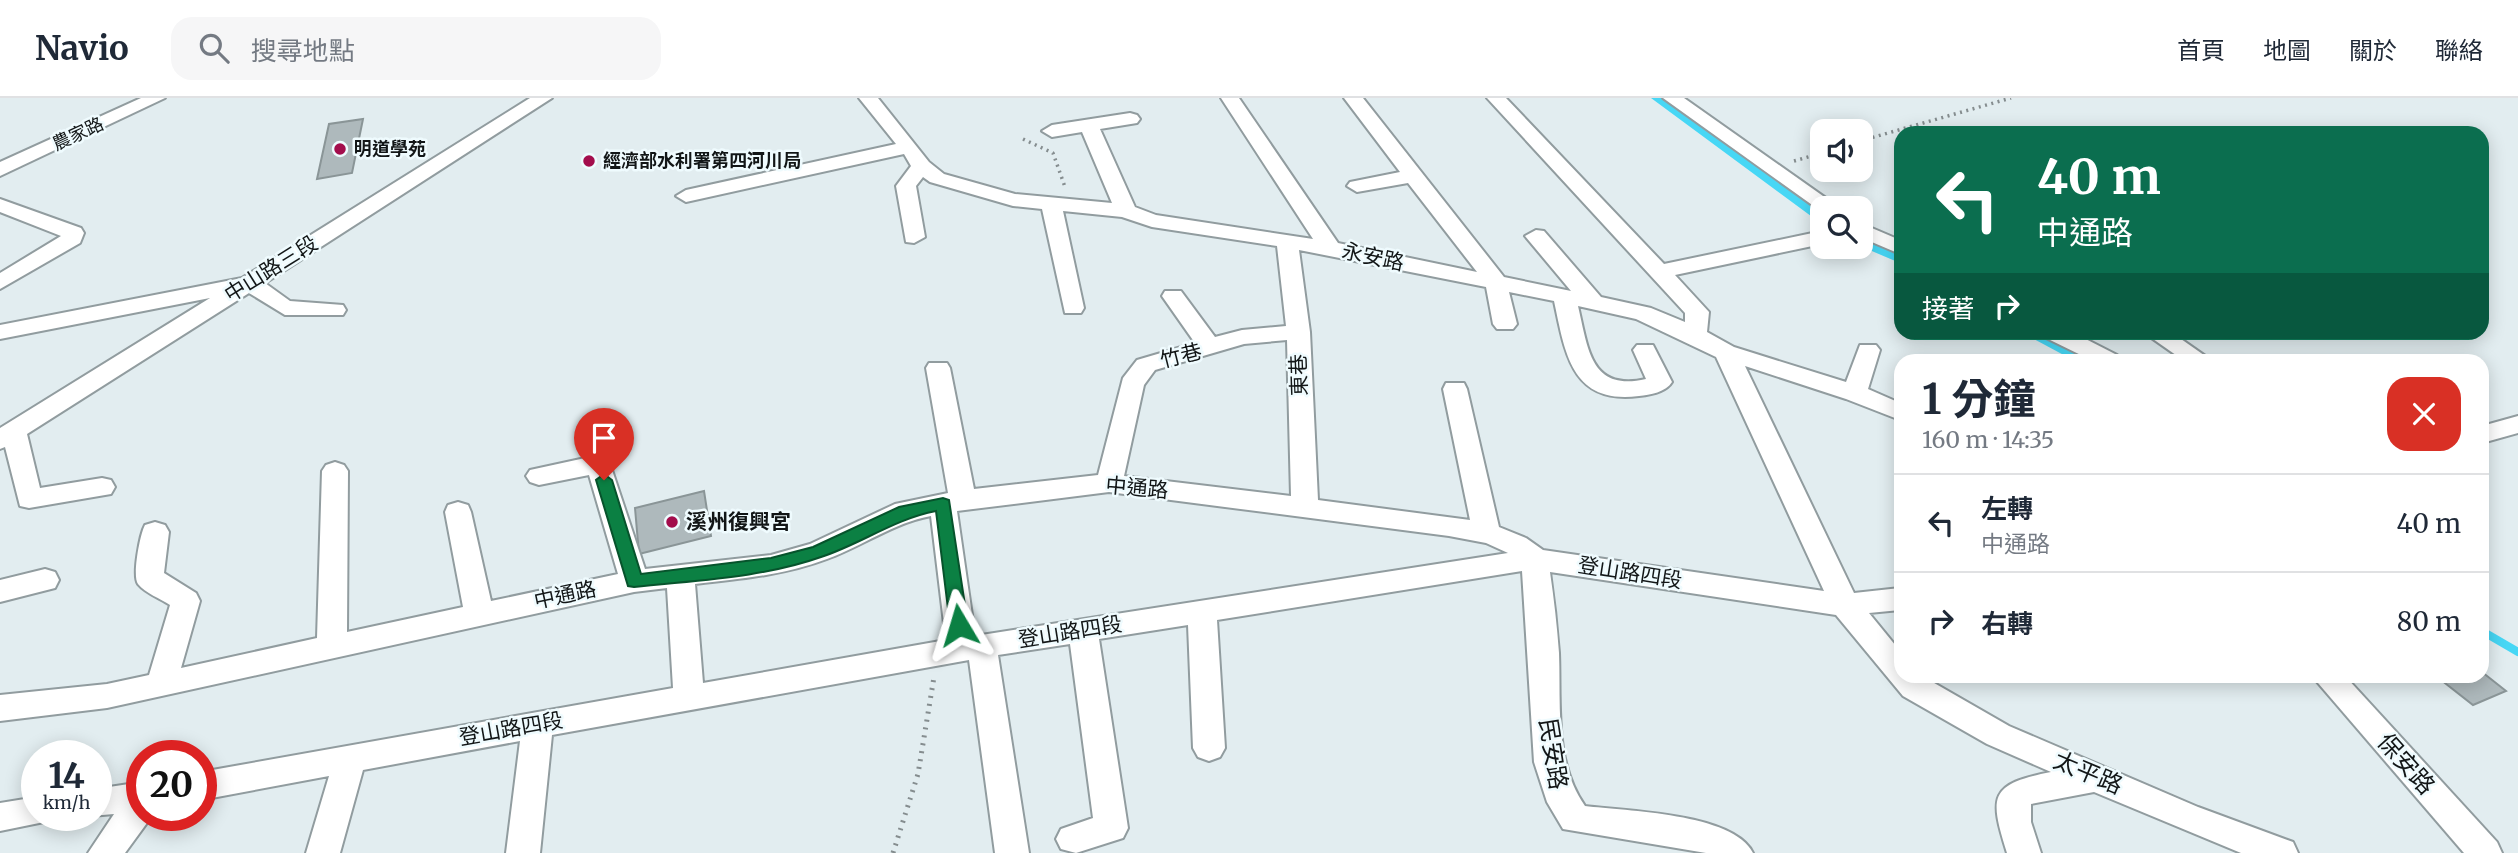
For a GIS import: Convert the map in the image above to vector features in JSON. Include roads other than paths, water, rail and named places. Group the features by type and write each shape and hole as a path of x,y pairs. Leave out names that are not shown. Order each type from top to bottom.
{"street":[{"name":"農家路","path":"0,170 156,98"},
{"name":"中山路三段","path":"7,436 543,98"},
{"name":"永安路","path":"868,98 915,157 937,178 974,190 1013,200 1126,211 1152,221 1330,248 1643,313 1695,335 1726,352 1855,393 1894,409"},
{"path":"1230,98 1330,248"},
{"path":"1353,98 1496,282 1505,324"},
{"path":"1496,98 1698,312 1695,335"},
{"path":"1672,98 1813,196"},
{"path":"1052,131 1130,119"},
{"path":"1089,125 1126,211"},
{"path":"686,196 915,157 906,186 914,237"},
{"path":"1357,186 1413,176"},
{"path":"1061,204 1073,308"},
{"path":"0,205 73,233 69,243 0,282"},
{"path":"1873,235 1894,245"},
{"path":"1536,236 1591,301"},
{"path":"1659,272 1810,240"},
{"name":"東巷","path":"1287,242 1298,331 1305,510"},
{"path":"0,332 248,283 285,308 335,310"},
{"path":"1173,296 1212,348"},
{"path":"1564,296 1584,373 1600,385 1614,389 1636,389 1660,382 1645,350"},
{"name":"竹巷","path":"1109,483 1132,384 1146,365 1212,348 1242,337 1298,331"},
{"path":"2068,340 2097,354"},
{"path":"2167,340 2189,354"},
{"path":"1855,393 1868,350"},
{"path":"1726,352 1845,606 1894,664"},
{"path":"938,368 953,502 961,649 1013,853"},
{"path":"1455,389 1486,533"},
{"path":"2489,433 2518,424"},
{"path":"7,436 29,499 102,487"},
{"path":"538,476 599,464 634,581"},
{"path":"332,646 335,471"},
{"name":"中通路","path":"0,708 107,696 634,581 771,565 806,555 905,511 953,502 1109,483 1486,533 1520,544 1535,559"},
{"path":"458,512 479,613"},
{"path":"155,532 149,578 186,601 161,684"},
{"name":"登山路四段","path":"217,783 961,649 1535,559 1845,606 1894,600"},
{"name":"民安路","path":"1535,559 1551,770 1559,801 1575,819 1701,836 1730,845 1736,853"},
{"path":"680,576 689,696"},
{"path":"0,591 46,579"},
{"path":"1202,611 1209,748"},
{"path":"1073,839 1111,828 1083,630"},
{"name":"太平路","path":"1910,683 1998,735 2186,817 2270,850"},
{"name":"保安路","path":"2333,683 2485,853"},
{"path":"523,853 538,724"},
{"path":"323,853 351,758"},
{"path":"2024,853 2014,822 2013,800 2022,792 2099,778"},
{"path":"0,817 21,814"},
{"path":"105,853 126,825"}],"waterway":[{"path":"1660,98 1810,206"},
{"path":"1873,244 1894,254"},
{"path":"2049,340 2078,354"},
{"path":"2489,635 2518,652"}],"place":[{"name":"明道學苑","path":"340,149"},
{"name":"經濟部水利署第四河川局","path":"589,161"},
{"name":"溪州復興宮","path":"672,522"}]}
